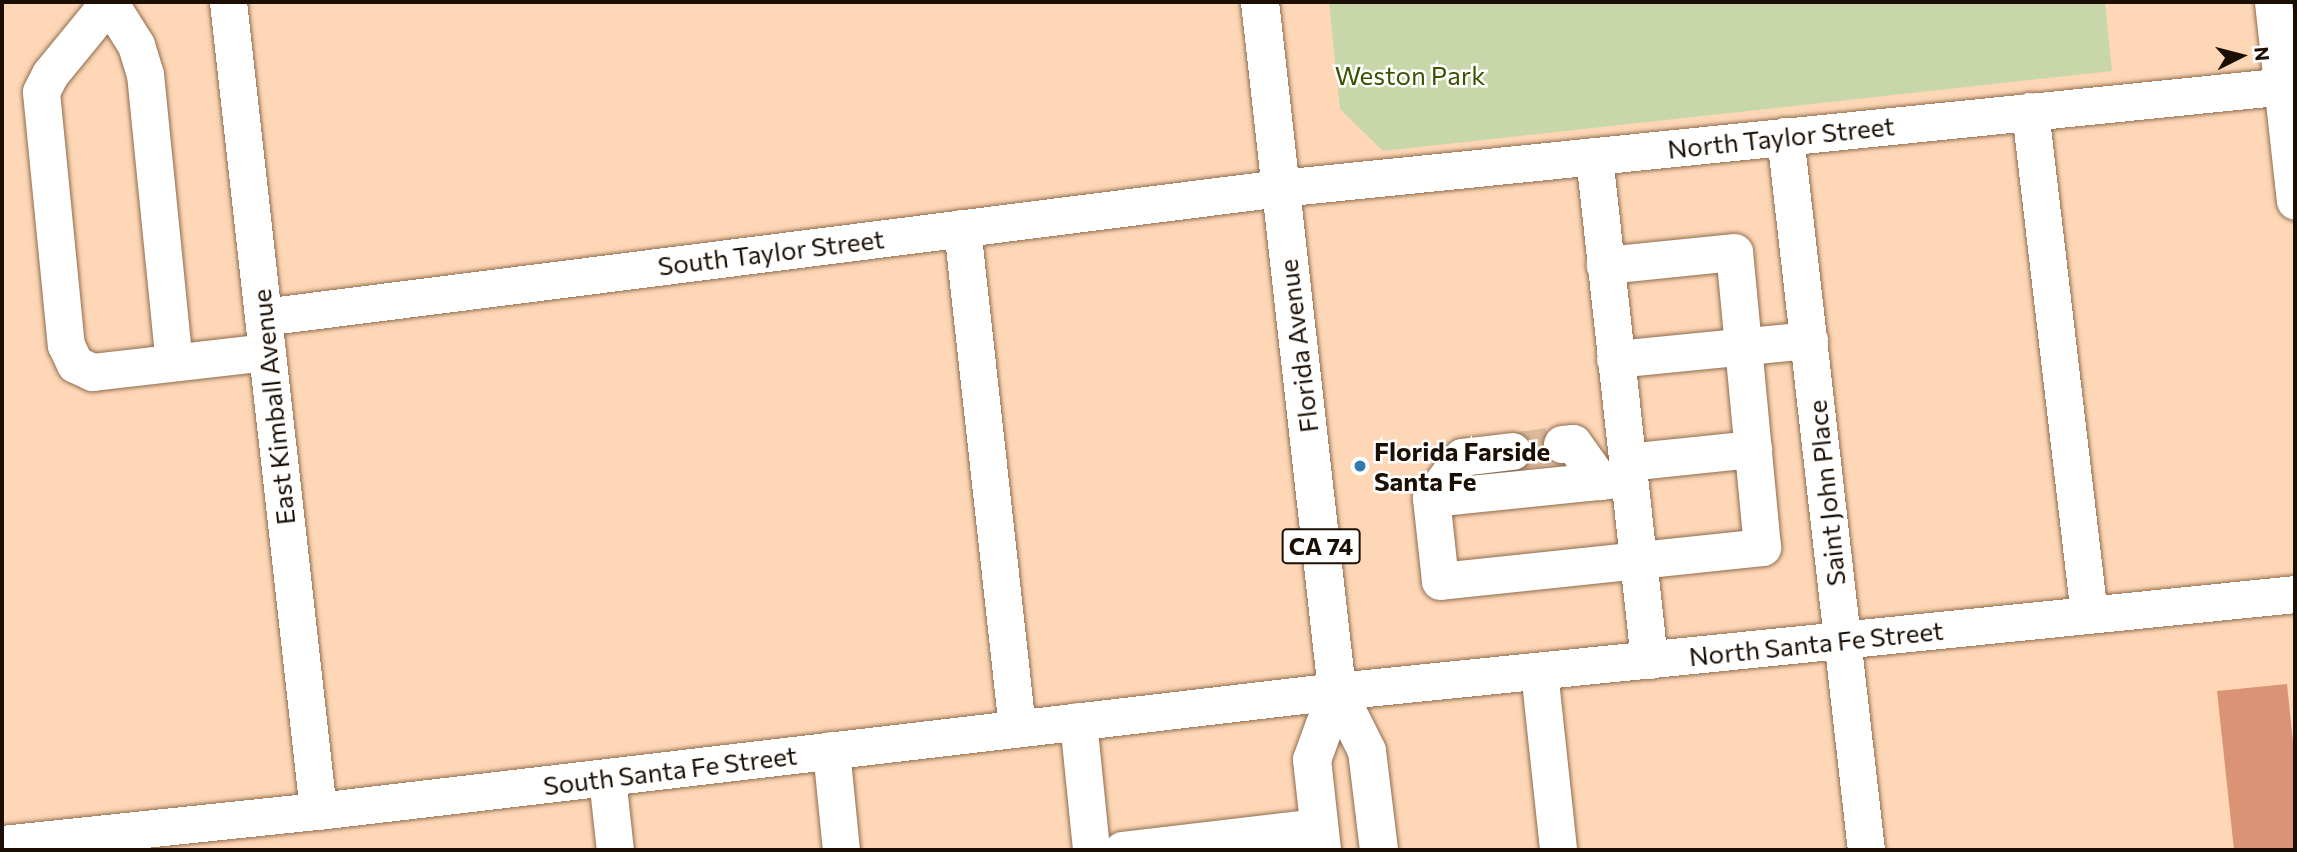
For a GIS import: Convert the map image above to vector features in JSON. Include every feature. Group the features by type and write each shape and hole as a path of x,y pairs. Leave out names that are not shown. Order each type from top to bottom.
{"main road":[{"name":"Florida Avenue","path":"1260,2 1338,691 1367,751 1378,850"},
{"name":"Florida Avenue","path":"1321,839 1312,760 1338,691"}],"street":[{"path":"174,362 145,74 136,45 109,2 50,74 41,92 66,345 75,364 92,372 267,352"},
{"name":"East Kimball Avenue","path":"228,2 318,811"},
{"path":"2273,2 2289,85 2295,201"},
{"name":"North Taylor Street","path":"1280,188 2289,85"},
{"path":"2030,111 2089,615"},
{"name":"Saint John Place","path":"1786,136 1866,850"},
{"path":"1594,156 1615,359 1619,474 1638,562 1649,660"},
{"name":"South Taylor Street","path":"263,317 1280,188"},
{"path":"962,228 1017,728"},
{"path":"1512,451 1462,457 1431,498 1440,581 1762,547 1734,253 1605,265"},
{"path":"1615,359 1809,340"},
{"path":"1562,444 1573,443 1619,474"},
{"path":"1431,498 1619,474 1752,449"},
{"name":"North Santa Fe Street","path":"1338,691 2295,594"},
{"path":"1539,671 1558,850"},
{"name":"South Santa Fe Street","path":"2,844 180,837 318,811 1338,691"},
{"path":"1078,721 1091,850"},
{"path":"831,750 842,850"},
{"path":"607,778 615,850"},
{"path":"1122,850 1321,839"}],"green space":[{"name":"Weston Park","path":"1329,2 2105,2 2112,71 1383,151 1340,109"}],"building":[{"path":"2287,684 2295,761 2295,850 2234,850 2217,691"}],"tunnel":[{"path":"1512,451 1562,444"}],"place":[{"name":"Florida Farside Santa Fe","path":"1360,466"}]}
